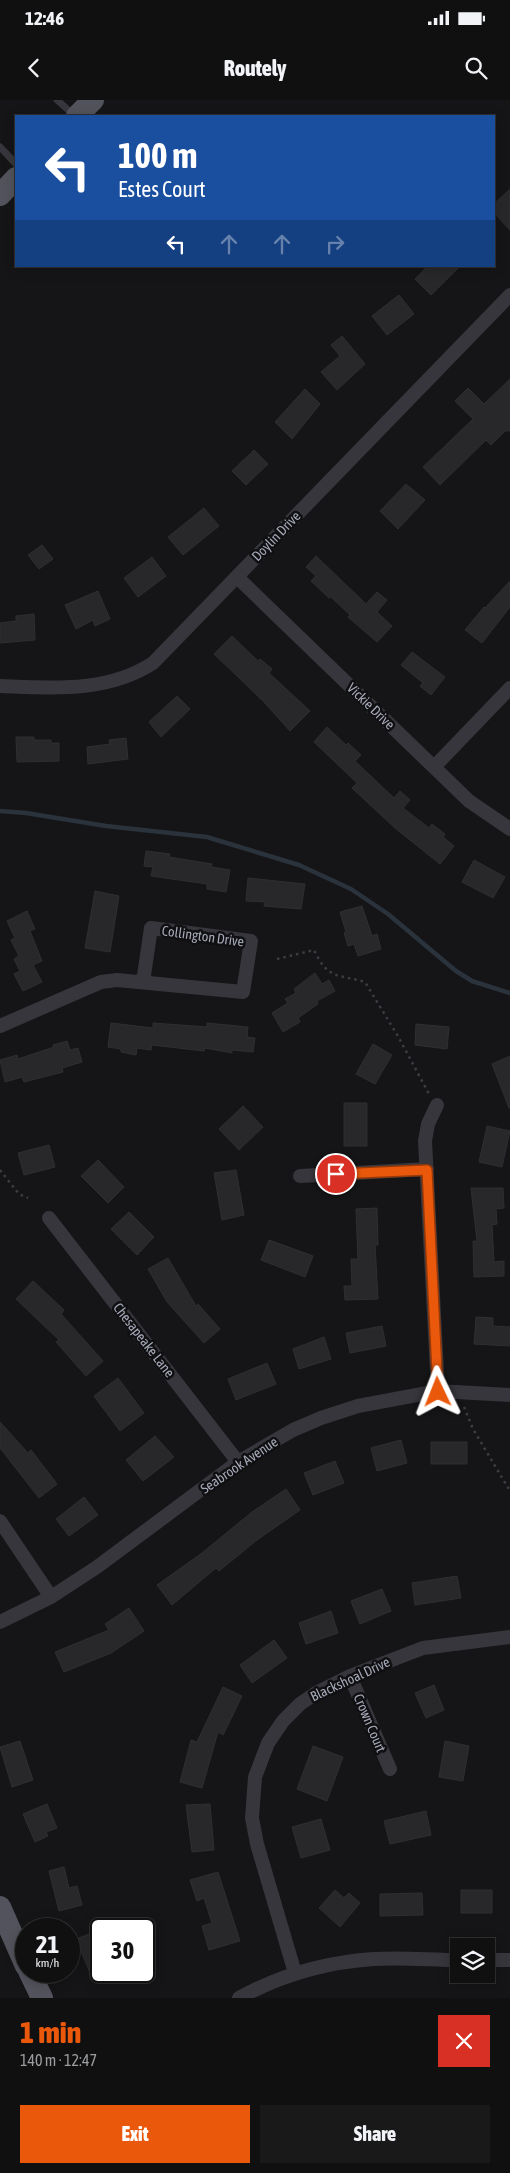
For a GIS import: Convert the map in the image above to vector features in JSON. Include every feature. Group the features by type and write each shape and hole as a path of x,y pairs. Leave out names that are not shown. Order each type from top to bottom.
{"main road":[{"path":"77,115 93,100"},
{"path":"0,195 15,179"},
{"path":"0,1907 15,1941"},
{"path":"35,1983 42,1998"}],"street":[{"name":"Doylin Drive","path":"0,686 94,686 125,678 153,663 510,295"},
{"name":"Vickie Drive","path":"237,577 469,801 510,828"},
{"path":"434,767 510,688"},
{"name":"Collington Drive","path":"1,1024 101,982 117,980 243,992 251,940 152,928 143,982"},
{"path":"437,1105 428,1124 425,1141 438,1392"},
{"path":"300,1176 427,1170"},
{"name":"Chesapeake Lane","path":"49,1218 238,1462"},
{"name":"Seabrook Avenue","path":"0,1622 51,1597 97,1567 238,1462 293,1430 340,1411 387,1400 438,1392 510,1395"},
{"path":"0,1520 51,1597"},
{"name":"Blackshoal Drive","path":"295,1974 257,1844 252,1818 255,1777 268,1743 283,1721 300,1704 316,1693 350,1676 423,1648 510,1637"},
{"name":"Crown Court","path":"350,1676 390,1770"},
{"path":"239,1998 256,1989 295,1974 339,1964 375,1959 450,1960"},
{"path":"495,1960 510,1960"}],"lane":[{"path":"57,100 75,115"},
{"path":"0,147 15,163"}],"path":[{"path":"277,958 314,950 330,974 365,982 399,1038 423,1086 437,1105"},
{"path":"0,1170 19,1194 28,1198"},
{"path":"464,1406 472,1429 510,1491"}],"building":[{"path":"510,189 510,230 495,214 495,203"},
{"path":"427,267 459,267 431,295 415,279"},
{"path":"399,295 414,314 387,335 372,316"},
{"path":"342,336 365,364 337,390 321,372 340,356 331,345"},
{"path":"510,379 510,431 505,431 491,445 486,440 440,485 423,467 473,419 455,401 468,388 484,404"},
{"path":"305,389 320,404 292,439 275,422"},
{"path":"254,450 268,464 246,485 232,471"},
{"path":"406,484 425,500 398,529 380,511"},
{"path":"204,508 219,526 183,555 168,537"},
{"path":"42,545 53,559 39,569 28,555"},
{"path":"316,556 366,604 377,592 387,600 377,612 392,626 377,642 348,617 350,615 331,597 329,598 311,581 316,576 306,567"},
{"path":"152,557 166,576 138,597 124,578"},
{"path":"510,581 510,607 482,643 465,630 484,607"},
{"path":"98,591 110,619 95,626 93,620 76,629 65,605"},
{"path":"34,614 35,640 0,643 0,623 16,621 16,616"},
{"path":"232,636 258,661 260,659 272,669 269,673 310,711 290,731 264,702 214,654"},
{"path":"412,652 445,677 431,695 420,686 423,683 401,665"},
{"path":"177,696 190,709 161,737 149,722"},
{"path":"327,727 346,745 348,743 361,755 355,761 394,798 400,791 410,800 403,808 429,828 432,824 445,834 443,837 454,846 440,864 395,828 352,788 357,783 314,742"},
{"path":"16,737 34,737 34,740 51,740 51,743 59,743 59,761 17,762"},
{"path":"126,738 128,759 88,764 87,747 110,744 109,740"},
{"path":"146,851 170,854 169,857 212,864 211,867 230,870 226,892 207,889 207,884 151,876 153,867 144,866"},
{"path":"474,860 505,877 493,898 462,882"},
{"path":"248,878 305,884 301,909 264,906 265,902 246,901"},
{"path":"95,891 119,896 110,952 85,948"},
{"path":"362,906 372,936 377,934 381,949 358,956 354,944 348,946 340,912"},
{"path":"27,911 35,929 30,931 42,961 33,965 42,982 23,991 14,974 20,971 14,959 19,956 11,940 15,938 7,921"},
{"path":"315,973 322,984 329,980 335,991 317,1001 318,1004 298,1018 300,1022 283,1032 272,1013 288,1003 285,999 296,993 294,989"},
{"path":"111,1023 153,1028 153,1023 207,1027 207,1023 248,1027 247,1037 255,1038 253,1052 232,1050 232,1053 205,1048 204,1051 152,1045 151,1050 137,1048 136,1055 121,1052 121,1049 108,1047"},
{"path":"416,1024 449,1027 447,1049 415,1045"},
{"path":"67,1041 70,1050 78,1048 82,1062 62,1068 63,1072 24,1082 22,1077 5,1082 0,1060 17,1055 18,1059"},
{"path":"373,1044 392,1055 375,1084 356,1074"},
{"path":"510,1056 510,1108 509,1108 492,1064"},
{"path":"344,1103 367,1103 367,1146 344,1146"},
{"path":"243,1106 263,1127 239,1150 219,1129"},
{"path":"487,1126 510,1131 502,1167 479,1162"},
{"path":"49,1145 55,1167 24,1175 18,1153"},
{"path":"98,1160 124,1187 108,1203 81,1176"},
{"path":"236,1170 244,1215 222,1220 214,1173"},
{"path":"471,1188 503,1188 504,1208 496,1209 497,1224 492,1225 494,1262 504,1261 504,1276 474,1277 473,1241 477,1241"},
{"path":"377,1208 378,1245 375,1245 378,1299 345,1300 344,1286 352,1286 351,1259 358,1259 356,1209"},
{"path":"129,1212 154,1237 137,1255 111,1229"},
{"path":"269,1240 313,1256 305,1277 261,1260"},
{"path":"168,1258 196,1306 198,1304 220,1329 204,1343 167,1302 148,1269"},
{"path":"33,1281 64,1310 61,1314 103,1361 86,1376 56,1342 59,1340 16,1299"},
{"path":"476,1317 493,1318 493,1326 510,1327 510,1346 474,1344"},
{"path":"382,1326 386,1346 350,1353 346,1333"},
{"path":"324,1337 331,1359 299,1369 293,1349"},
{"path":"267,1363 276,1384 236,1400 228,1379"},
{"path":"118,1378 144,1413 120,1431 94,1396"},
{"path":"0,1422 28,1453 31,1450 57,1484 39,1498 0,1448"},
{"path":"155,1436 174,1457 143,1481 126,1460"},
{"path":"401,1440 407,1463 377,1471 371,1448"},
{"path":"431,1442 467,1442 467,1464 431,1464"},
{"path":"335,1461 344,1483 313,1495 304,1473"},
{"path":"286,1489 300,1510 257,1540 219,1571 216,1568 172,1605 157,1585 202,1553 252,1512"},
{"path":"84,1497 98,1515 69,1536 56,1519"},
{"path":"457,1576 461,1598 415,1605 412,1583"},
{"path":"382,1589 391,1611 360,1624 351,1601"},
{"path":"129,1608 144,1631 111,1653 64,1672 55,1652 109,1630 105,1624"},
{"path":"331,1611 338,1633 306,1644 299,1623"},
{"path":"274,1640 287,1658 252,1683 240,1665"},
{"path":"434,1685 444,1710 426,1718 415,1693"},
{"path":"223,1687 242,1696 223,1735 218,1732 202,1788 180,1782 191,1740 197,1742"},
{"path":"20,1741 33,1780 12,1787 0,1747"},
{"path":"445,1741 469,1746 463,1781 439,1777"},
{"path":"313,1746 343,1757 327,1801 297,1789"},
{"path":"47,1804 57,1828 46,1832 48,1836 35,1842 23,1814"},
{"path":"210,1804 214,1850 192,1852 186,1805"},
{"path":"426,1811 431,1835 390,1844 384,1821"},
{"path":"321,1819 330,1850 301,1858 292,1827"},
{"path":"64,1867 69,1888 77,1886 82,1905 59,1911 49,1871"},
{"path":"218,1872 240,1941 209,1950 202,1926 212,1923 204,1898 197,1901 190,1880"},
{"path":"335,1890 344,1898 349,1893 360,1903 340,1927 319,1908"},
{"path":"461,1890 492,1890 492,1913 461,1913"},
{"path":"422,1893 423,1915 380,1916 380,1894"},
{"path":"90,1934 90,1973 80,1949 80,1938"}],"waterway":[{"path":"0,811 26,813 106,826 207,837 299,865 351,889 388,914 456,971 472,981 510,993"}],"route":[{"path":"336,1174 427,1170 438,1392"}]}
